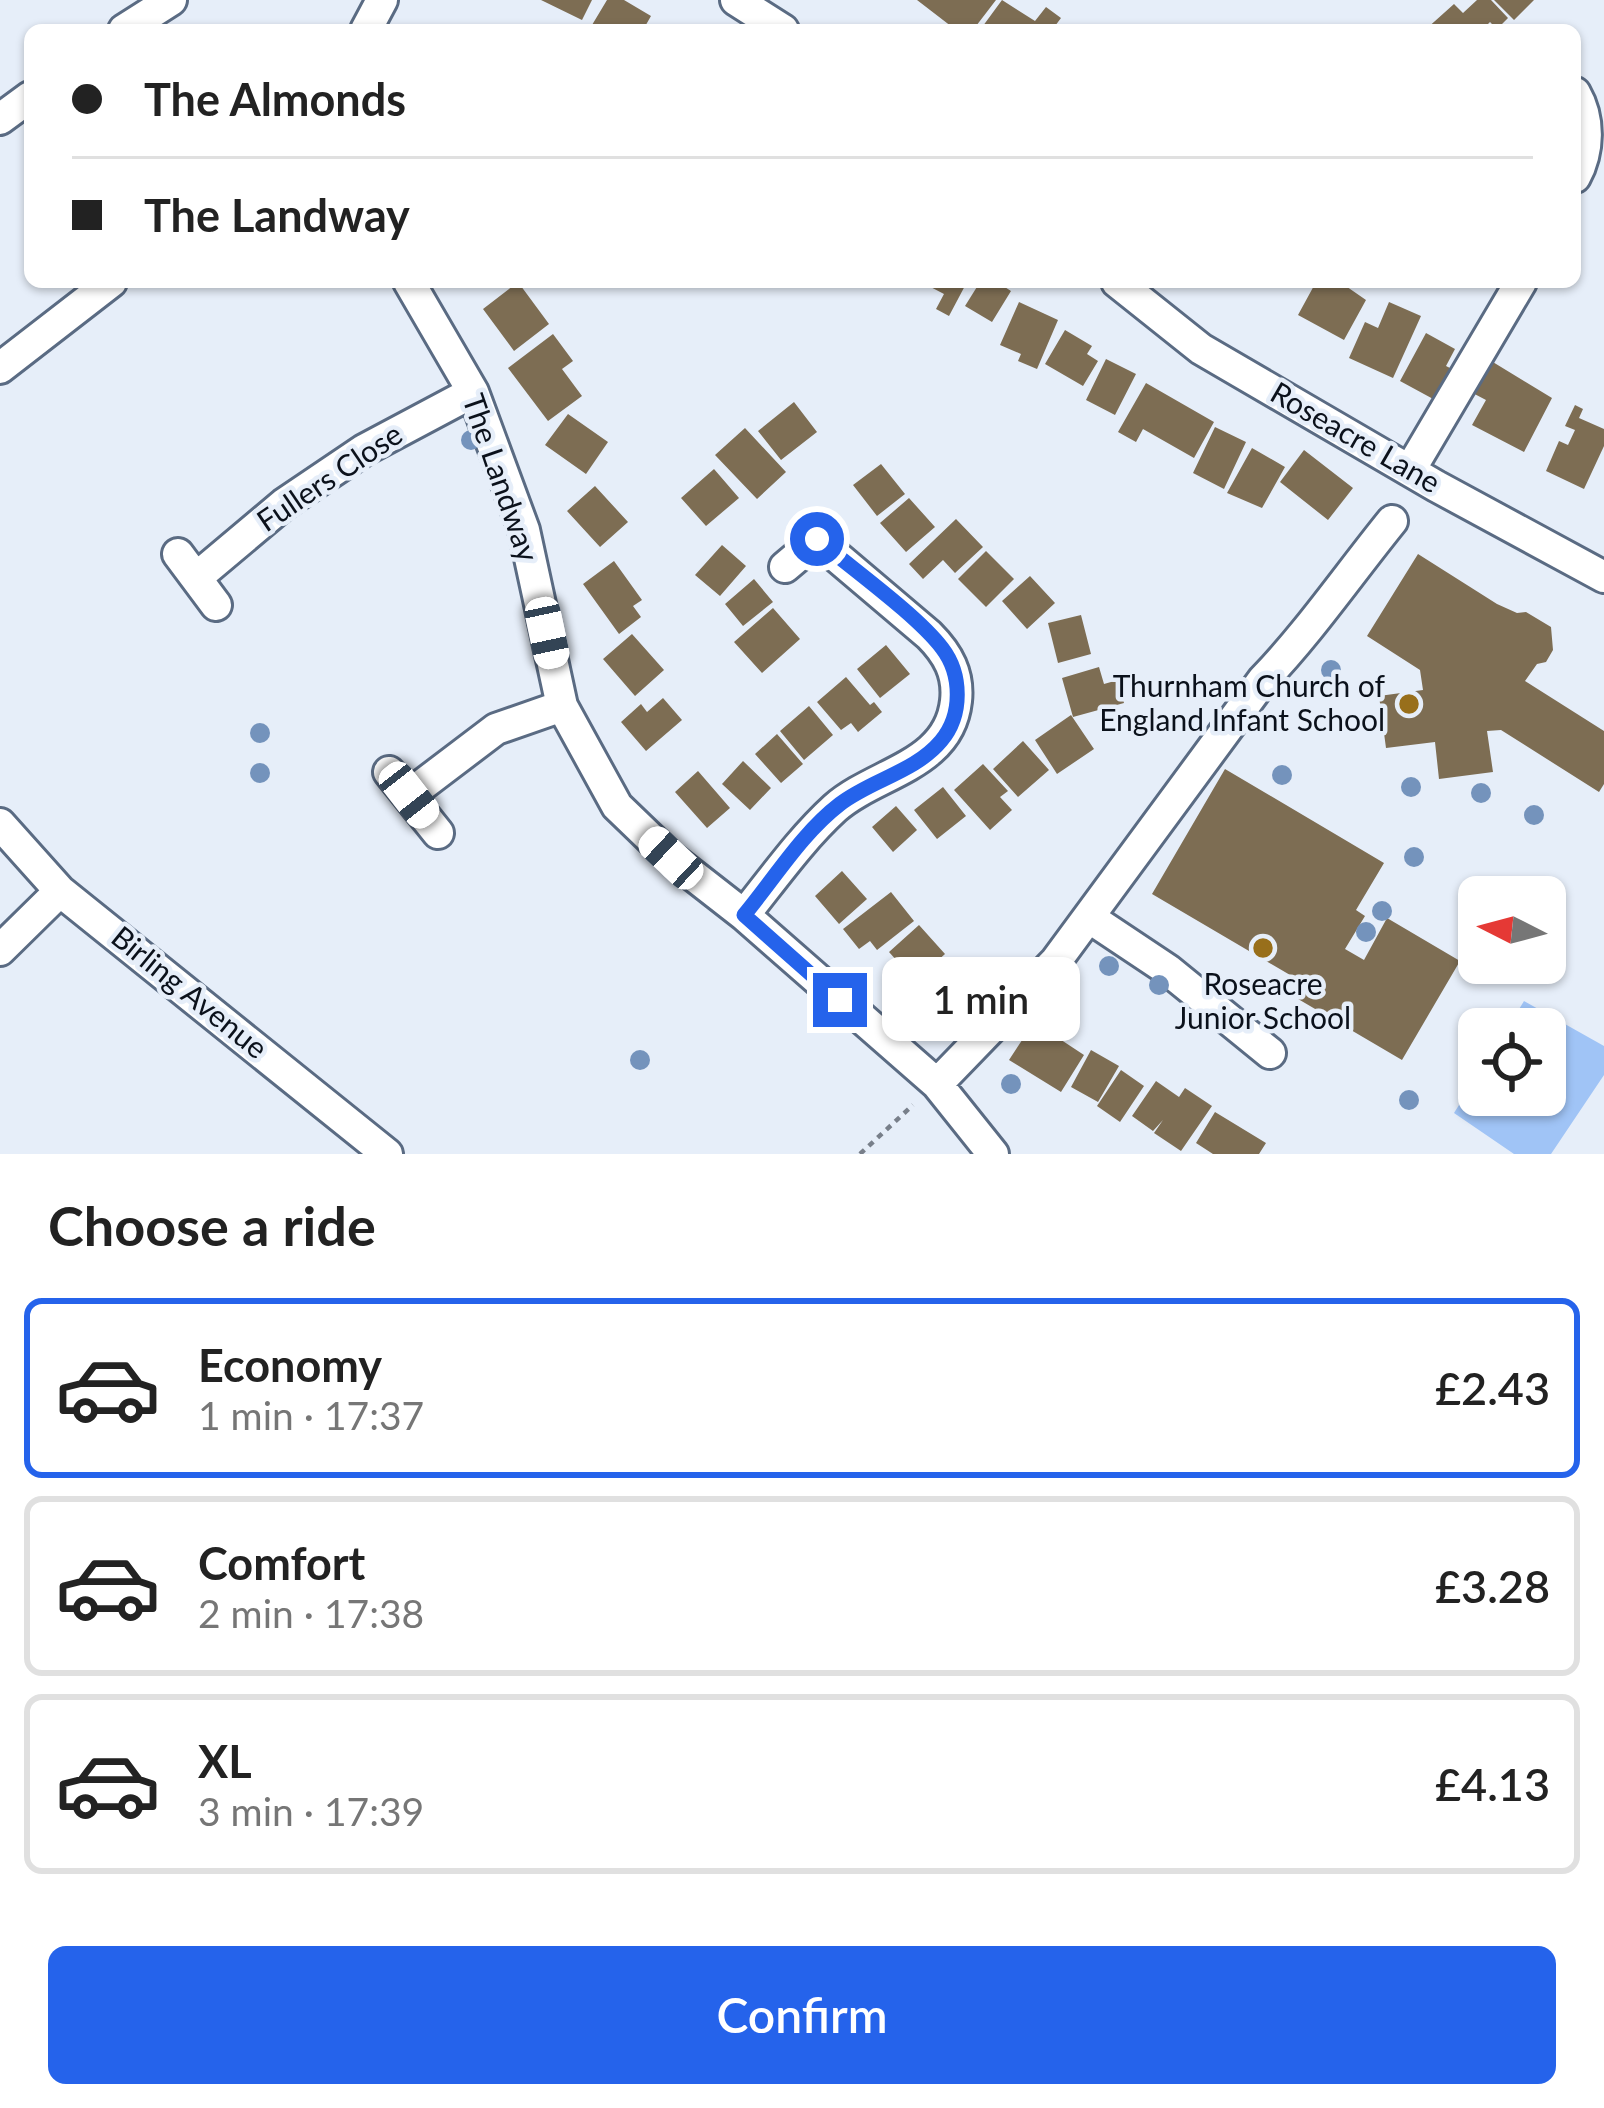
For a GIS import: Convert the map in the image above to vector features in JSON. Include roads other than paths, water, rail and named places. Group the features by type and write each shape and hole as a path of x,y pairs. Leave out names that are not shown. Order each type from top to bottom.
{"street":[{"path":"133,24 171,0"},
{"path":"736,0 774,24"},
{"path":"1581,104 1586,141 1581,157"},
{"path":"0,368 103,288"},
{"name":"The Landway","path":"412,288 473,392 524,530 562,706 616,806 937,1084 993,1154"},
{"name":"Roseacre Lane","path":"1125,288 1201,349 1604,577"},
{"path":"1410,470 1517,288"},
{"name":"Fullers Close","path":"216,605 187,566 348,460 473,392"},
{"path":"937,1084 1056,961 1263,680 1302,639 1392,521"},
{"path":"744,915 837,806 899,773 941,741 955,715 958,682 943,649 913,621 817,539 785,567"},
{"path":"438,833 399,784 496,729 562,706"},
{"name":"Birling Avenue","path":"0,824 60,891 386,1154"},
{"path":"0,950 60,891"},
{"path":"1090,918 1168,970 1270,1053"}],"place":[{"name":"Thurnham Church of England Infant School","path":"1409,704"},
{"name":"Roseacre Junior School","path":"1263,948"}]}
